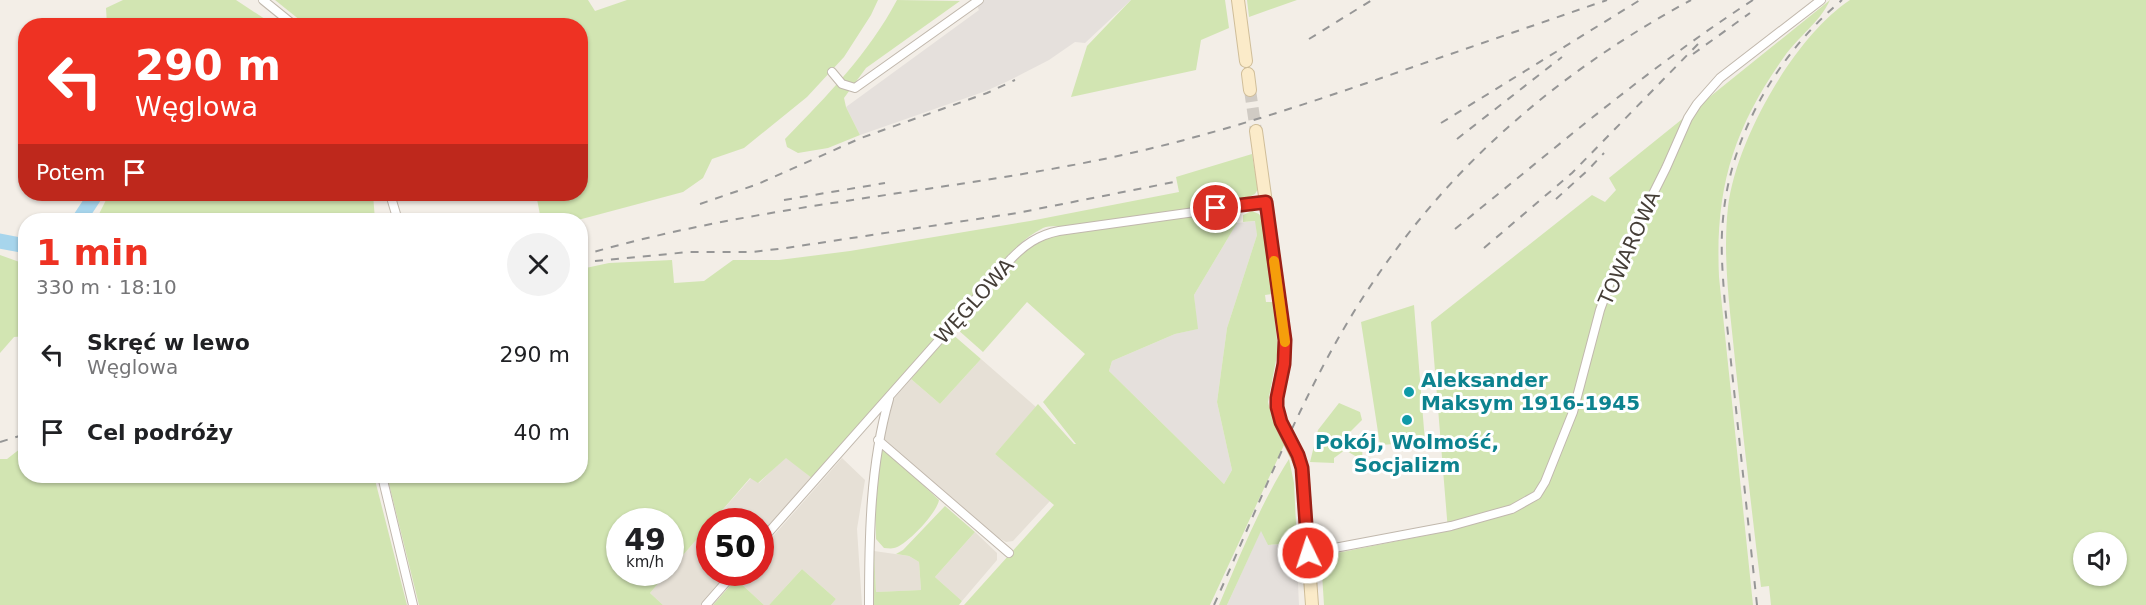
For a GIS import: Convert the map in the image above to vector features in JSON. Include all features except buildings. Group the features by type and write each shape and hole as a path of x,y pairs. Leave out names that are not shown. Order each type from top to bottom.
{"main road":[{"path":"1238,0 1246,61"},
{"path":"1248,74 1250,90"},
{"path":"1256,130 1285,340 1284,364 1277,407 1281,422 1302,468 1312,605"}],"street":[{"path":"263,0 285,18"},
{"path":"832,72 842,84 855,88 979,0"},
{"name":"TOWAROWA","path":"1308,553 1451,526 1512,509 1537,495 1545,482 1573,412 1600,310 1613,274 1689,117 1697,104 1720,78 1821,0"},
{"name":"WĘGLOWA","path":"774,526 1010,260 1034,240 1059,231 1266,202"},
{"path":"869,605 870,548 878,440 890,396"},
{"path":"878,440 1009,553"},
{"path":"384,483 413,605"},
{"path":"706,605 723,586"}],"shaded area":[{"path":"974,0 1131,0 1085,43 1075,42 1049,60 986,91 860,135 846,107 979,10"},
{"path":"1256,221 1257,235 1227,328 1217,402 1232,470 1224,484 1109,371 1112,361 1175,334 1197,329 1194,295 1237,223"},
{"path":"981,359 1036,407 995,454 1050,501 1013,541 1006,542 999,538 881,436 892,401 911,379 940,404"},
{"path":"786,457 813,479 774,524 774,508 724,508 751,478 759,483"},
{"path":"842,458 865,480 857,529 862,605 831,605 836,599 802,569 769,605 764,605 744,586 774,586 774,535"},
{"path":"1261,530 1269,545 1296,543 1299,605 1227,605"},
{"path":"975,532 997,553 997,560 962,601 935,577"},
{"path":"696,540 696,586 719,586 702,605 663,605 650,593 656,586 684,586 684,554"},
{"path":"874,551 909,556 919,562 921,590 876,592"}],"green space":[{"path":"123,0 236,0 263,18 107,18 106,8"},
{"path":"275,0 588,0 595,11 627,0 878,0 844,57 807,97 744,148 712,159 703,178 683,192 588,217 588,213 540,213 537,201 588,201 588,18 297,18"},
{"path":"897,0 960,1 866,68 844,98 860,135 828,148 798,153 787,147 785,139 832,90 860,56"},
{"path":"1131,0 1225,0 1229,28 1201,40 1196,70 1071,97 1087,46"},
{"path":"1247,0 1297,0 1249,17"},
{"path":"1830,0 1821,15 1784,57 1752,109 1731,161 1720,216 1719,277 1753,605 1324,605 1321,558 1448,531 1431,322 1592,195 1605,202 1616,190 1609,178"},
{"path":"1850,0 2146,0 2146,605 1771,605 1769,586 1761,587 1728,288 1726,227 1733,180 1755,122 1771,92 1808,39 1829,17"},
{"path":"1252,154 1258,189 1247,200 1049,227 1030,236 998,266 813,479 786,458 758,483 750,478 724,508 696,508 696,540 684,554 684,508 606,508 606,586 656,586 650,593 663,605 419,605 389,483 588,483 588,268 609,263 672,260 674,283 704,281 733,260 779,260 850,251 1030,221 1179,192 1176,177"},
{"path":"106,201 374,201 374,213 100,213"},
{"path":"1227,210 1234,214 1237,223 1194,295 1198,329 1175,334 1112,361 1109,371 1224,484 1232,470 1217,402 1227,328 1257,235 1255,221 1243,222 1243,215 1252,211 1259,214 1263,221 1272,294 1265,295 1266,302 1273,302 1278,350 1268,402 1273,421 1285,443 1210,605 964,605 1054,505 995,454 1038,404 1076,444 1043,402 1085,354 1027,302 983,352 957,329 1011,264 1029,246 1053,235"},
{"path":"0,255 18,261 18,337 14,337 0,353"},
{"path":"1414,305 1425,442 1380,445 1361,322"},
{"path":"951,333 981,359 940,404 911,379"},
{"path":"1339,403 1360,412 1362,420 1346,436 1363,440 1362,460 1345,450 1334,458 1334,463 1310,462 1318,430"},
{"path":"880,449 886,450 939,500 933,513 920,528 906,541 893,548 884,548 876,539 875,509"},
{"path":"18,450 18,483 376,483 407,605 0,605 0,459 7,459"},
{"path":"1289,459 1294,483 1297,543 1268,545 1261,531 1227,605 1219,605 1260,512"},
{"path":"945,506 975,532 935,577 962,601 959,605 873,605 874,551 876,592 921,590 919,562 909,556 896,554 903,550"},
{"path":"802,569 836,599 831,605 769,605"},
{"path":"730,586 744,586 764,605 713,605"}],"waterway":[{"path":"84,213 91,201"},
{"path":"0,241 18,244"}],"tunnel":[{"path":"1250,90 1256,131"}],"railway":[{"path":"1309,39 1372,0"},
{"path":"588,254 707,225 836,202 1030,173 1169,144 1317,100 1607,0"},
{"path":"1441,123 1640,0"},
{"path":"1214,605 1291,431 1325,363 1376,277 1413,228 1494,140 1539,101 1637,31 1691,0"},
{"path":"1455,229 1638,82 1753,0"},
{"path":"1757,605 1725,306 1722,230 1727,188 1747,127 1761,98 1797,45 1842,0"},
{"path":"1693,54 1750,13"},
{"path":"1484,248 1572,173 1698,44"},
{"path":"1457,139 1562,57"},
{"path":"700,204 758,184 861,138 987,93 1015,80"},
{"path":"1556,199 1604,153"},
{"path":"595,261 689,252 752,252 786,248 1017,213 1174,182"},
{"path":"784,200 885,183"},
{"path":"0,442 18,436"}],"slow traffic":[{"path":"1274,261 1285,342"}],"place":[{"name":"Aleksander Maksym 1916-1945","path":"1409,392"},
{"name":"Pokój, Wolmość, Socjalizm","path":"1407,420"}],"route":[{"path":"1216,208 1266,202 1285,340 1284,364 1277,407 1281,422 1302,468 1308,553"}]}
